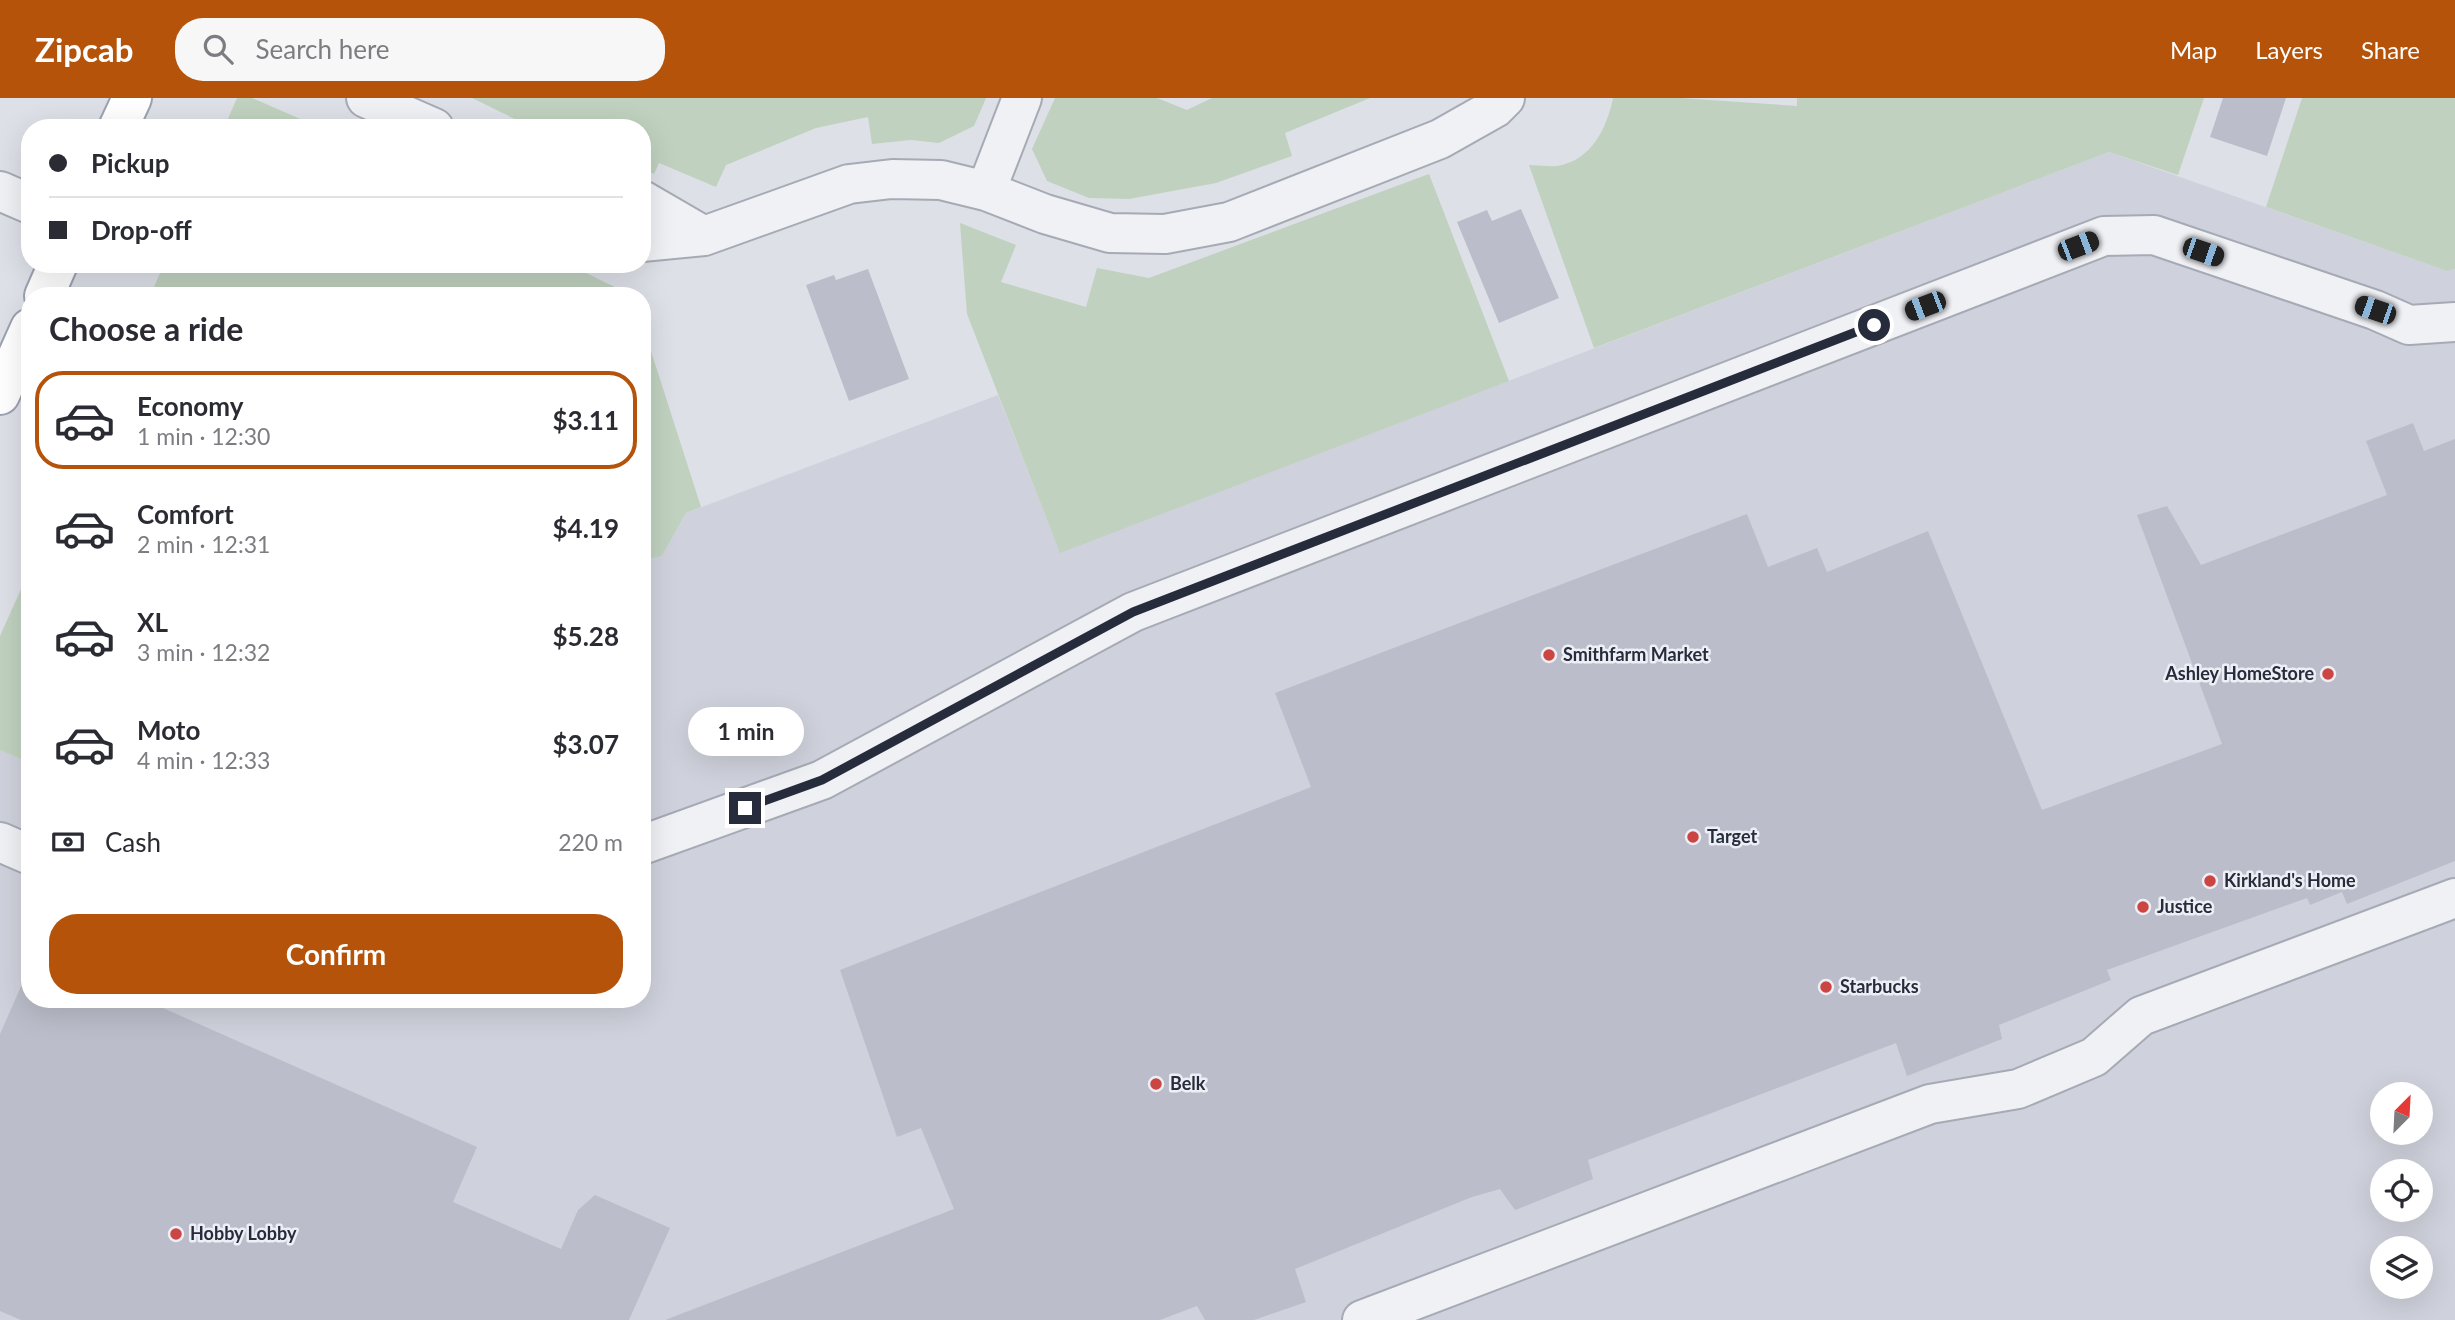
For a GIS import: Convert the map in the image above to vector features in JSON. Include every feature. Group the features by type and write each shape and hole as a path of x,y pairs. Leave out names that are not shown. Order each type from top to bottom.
{"main road":[{"path":"122,119 132,98"},
{"path":"0,395 17,339"}],"street":[{"path":"366,98 414,119"},
{"path":"986,191 1023,98"},
{"path":"651,241 704,236 849,184 892,178 941,180 986,191 1045,214 1110,233 1165,234 1229,222 1440,139 1495,108 1505,98"},
{"path":"0,191 21,200"},
{"path":"651,205 704,236"},
{"path":"651,842 822,780 1133,612 2104,236 2154,235 2375,310 2410,326 2455,322"},
{"path":"0,842 21,851"},
{"path":"1362,1320 1930,1104 2018,1089 2094,1057 2141,1016 2455,898"}],"shaded area":[{"name":"Smithfarm Market","path":"2109,152 2447,271 2455,269 2455,1320 0,1320 0,750 21,759 21,1008 651,1008 651,559 662,556 686,513 998,395 1060,552"}],"green space":[{"path":"237,98 252,98 300,119 228,119"},
{"path":"472,98 986,98 974,126 939,143 911,140 872,144 868,117 816,128 726,165 716,187 659,163 654,174 651,172 651,119 515,119"},
{"path":"1055,98 1157,98 1187,110 1212,98 1370,98 1285,133 1292,156 1216,183 1129,199 1089,198 1047,181 1032,149"},
{"path":"1613,98 1680,98 1797,106 1797,98 2204,98 2178,175 2109,152 1594,348 1529,165 1557,166 1569,163 1588,150 1602,131"},
{"path":"2302,98 2455,98 2455,269 2447,271 2266,207"},
{"path":"1429,174 1509,381 1060,553 967,314 960,223 1016,245 1001,282 1086,307 1097,268 1149,278"},
{"path":"160,273 586,273 615,287 154,287"},
{"path":"651,351 701,507 686,513 662,556 651,559"},
{"path":"21,589 21,759 0,750 0,636"}],"building":[{"path":"2223,98 2286,98 2267,156 2210,137"},
{"path":"1521,209 1559,298 1499,323 1457,222 1487,210 1492,221"},
{"path":"868,269 909,379 849,401 806,285 834,275 836,280"},
{"path":"2413,423 2424,451 2455,439 2455,861 2347,904 2342,892 2310,905 2307,898 2107,970 2111,980 1999,1025 2002,1039 1907,1076 1896,1043 1588,1160 1593,1179 1515,1210 1500,1189 1472,1197 1295,1269 1306,1302 1254,1320 1205,1320 1197,1306 1160,1320 665,1320 954,1209 921,1128 897,1137 840,970 1311,787 1275,693 1747,514 1768,567 1817,548 1827,572 1928,531 2042,810 2222,744 2137,515 2167,506 2201,565 2387,495 2366,441"},
{"path":"21,986 21,1008 163,1008 477,1147 453,1202 561,1249 578,1210 595,1195 670,1228 629,1320 21,1320 0,1311 0,1034"}],"place":[{"name":"Smithfarm Market","path":"1549,655"},
{"name":"Ashley HomeStore","path":"2328,674"},
{"name":"Target","path":"1693,837"},
{"name":"Kirkland's Home","path":"2210,881"},
{"name":"Justice","path":"2143,907"},
{"name":"Starbucks","path":"1826,987"},
{"name":"Belk","path":"1156,1084"},
{"name":"Hobby Lobby","path":"176,1234"}],"route":[{"path":"745,808 822,780 1133,612 1874,325"}]}
